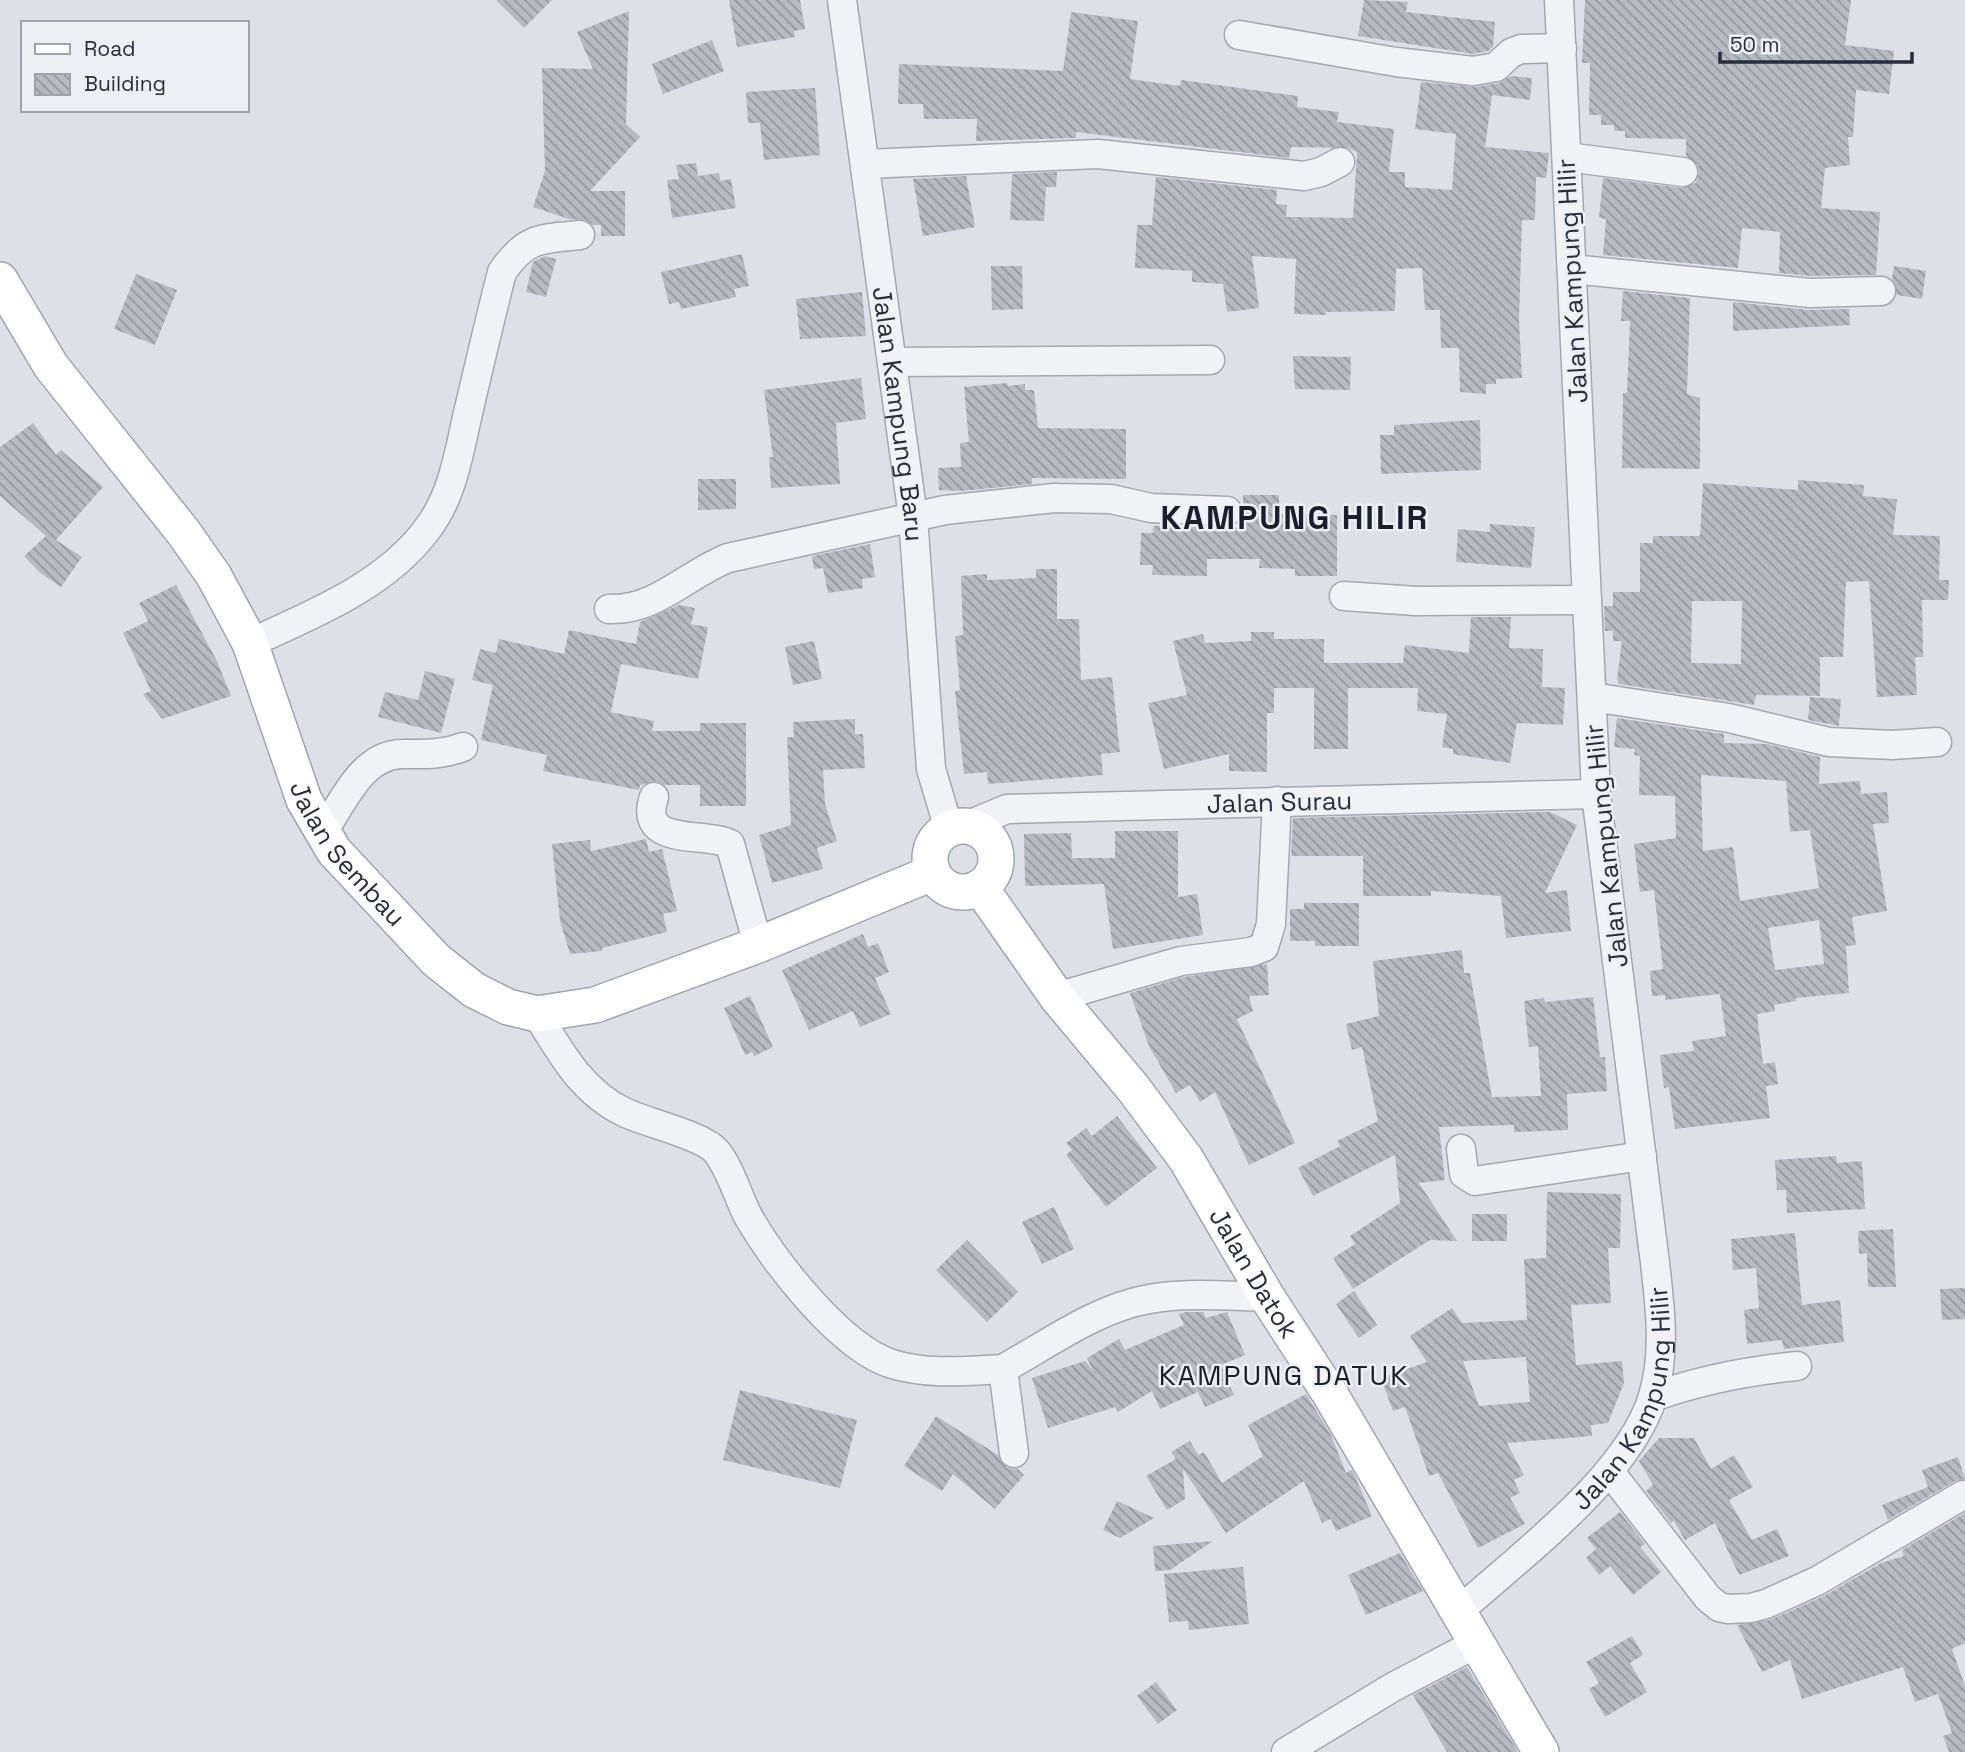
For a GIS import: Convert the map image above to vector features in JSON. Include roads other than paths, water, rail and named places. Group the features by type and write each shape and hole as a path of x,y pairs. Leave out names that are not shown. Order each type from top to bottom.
{"main road":[{"name":"Jalan Sembau","path":"3,290 51,366 184,533 214,576 250,643 304,800 334,851 436,960 474,989 508,1007 537,1014 595,1005 758,945 932,873"},
{"path":"958,827 983,832 995,850 994,871 980,887 970,892 948,889 932,873 931,851 935,841 958,827"},
{"name":"Jalan Datok","path":"980,887 1058,997 1133,1088 1186,1159 1268,1297 1331,1394 1541,1752"}],"street":[{"name":"Jalan Kampung Baru","path":"842,0 913,517 931,769 958,827"},
{"name":"Jalan Kampung Hilir","path":"1458,1612 1610,1472 1643,1421 1653,1397 1660,1364 1662,1323 1596,794 1559,0"},
{"path":"1239,35 1396,62 1473,71 1496,67 1511,53 1521,49 1562,48"},
{"path":"865,164 1098,155 1304,176 1321,172 1340,162"},
{"path":"1567,158 1683,172"},
{"path":"250,643 326,608 379,574 412,547 429,527 452,480 502,272 516,252 529,242 580,235"},
{"path":"1572,269 1810,293 1881,291"},
{"path":"892,362 1210,360"},
{"path":"609,609 625,610 667,594 696,573 728,558 945,510 1054,498 1111,499 1151,508 1227,511"},
{"path":"1344,596 1416,601 1587,600"},
{"path":"1592,697 1729,718 1829,742 1892,745 1937,742"},
{"path":"323,832 371,764 401,754 436,754 463,747"},
{"name":"Jalan Surau","path":"958,827 1007,809 1596,794"},
{"path":"654,797 650,814 652,821 664,831 730,844 758,945"},
{"path":"1058,997 1181,961 1251,953 1264,947 1271,923 1277,801"},
{"path":"537,1014 566,1062 593,1092 621,1111 704,1142 716,1151 750,1219 796,1283 843,1336 872,1357 913,1369 941,1372 1003,1369 1088,1322 1122,1306 1147,1299 1182,1295 1268,1297"},
{"path":"1461,1149 1464,1174 1475,1181 1642,1156"},
{"path":"1653,1397 1689,1384 1732,1374 1797,1366"},
{"path":"1003,1369 1014,1453"},
{"path":"1610,1472 1708,1598 1719,1607 1728,1609 1758,1606 1817,1581 1963,1495"},
{"path":"1286,1752 1393,1687 1477,1643"}],"district":[{"name":"KAMPUNG HILIR","path":"1295,517"},
{"name":"KAMPUNG DATUK","path":"1284,1375"}]}
